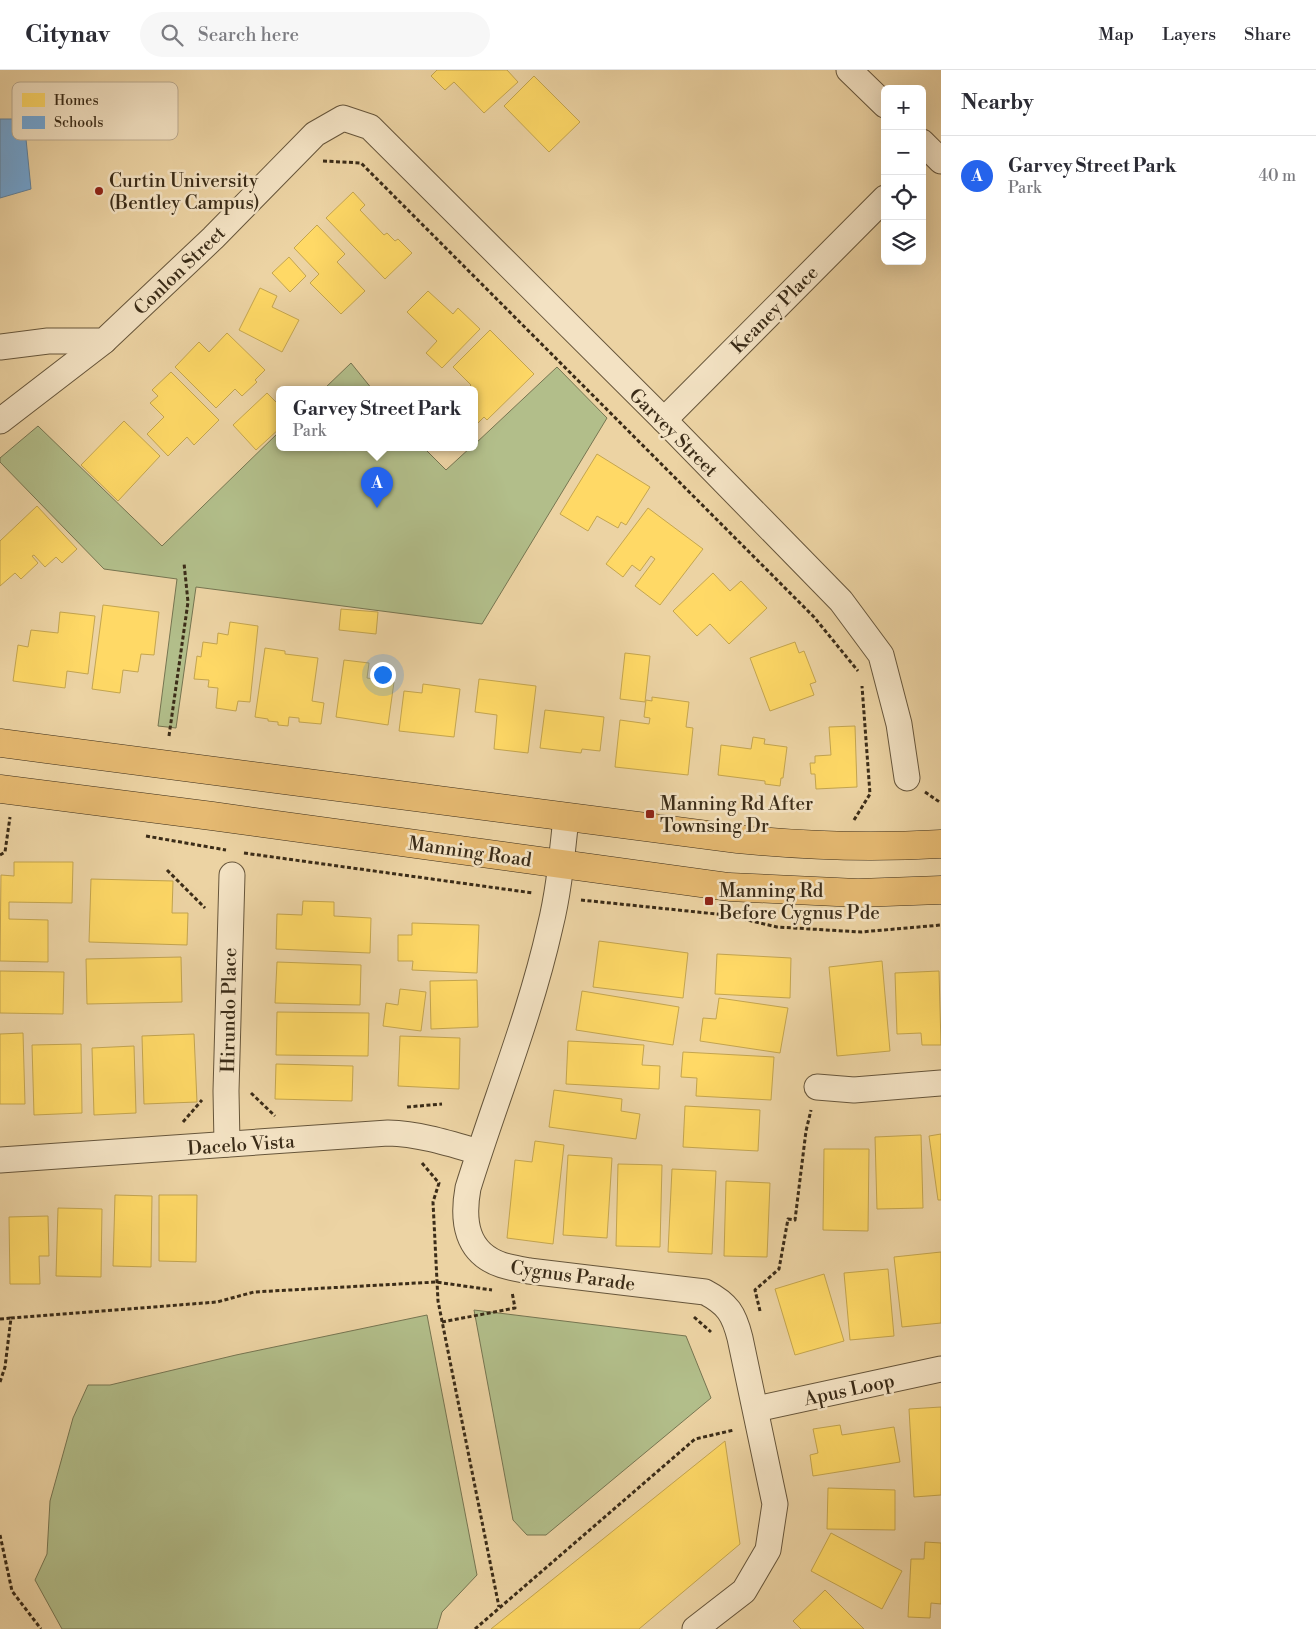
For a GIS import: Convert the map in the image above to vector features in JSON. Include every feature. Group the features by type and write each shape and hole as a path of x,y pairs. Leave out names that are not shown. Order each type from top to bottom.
{"main road":[{"path":"0,743 566,818 781,844 912,846 941,844"},
{"name":"Manning Road","path":"5,800 212,816 728,887 858,893 941,890"}],"street":[{"path":"849,70 881,101"},
{"name":"Conlon Street","path":"0,421 104,341 214,238 315,134 343,118 370,127"},
{"name":"Garvey Street","path":"370,127 664,420 841,601 881,655 899,724 907,778"},
{"name":"Keaney Place","path":"664,420 881,202"},
{"path":"0,347 48,341 104,341"},
{"name":"Cygnus Parade","path":"566,818 557,896 532,997 468,1188 464,1206 465,1221 475,1247 487,1258 502,1265 529,1271 705,1292 718,1299 730,1310 737,1323 775,1504 768,1550 744,1592 695,1629"},
{"name":"Hirundo Place","path":"227,1144 226,1091 235,864"},
{"path":"817,1088 854,1090 941,1083"},
{"name":"Dacelo Vista","path":"0,1160 388,1133 432,1138 479,1152"},
{"name":"Apus Loop","path":"756,1409 941,1368"}],"path":[{"path":"316,160 361,163 814,617 860,673"},
{"path":"169,736 188,602 184,563"},
{"path":"852,822 870,794 861,683"},
{"path":"0,855 5,852 5,800"},
{"path":"143,836 228,851"},
{"path":"235,864 726,915 777,927 860,932 941,925"},
{"path":"167,870 208,910"},
{"path":"761,1316 755,1290 779,1269 788,1219 795,1220 806,1131 817,1088"},
{"path":"226,1091 250,1092 278,1119"},
{"path":"403,1108 442,1104"},
{"path":"422,1162 439,1183 433,1202 438,1301 498,1607"},
{"path":"0,1319 217,1302 254,1292 436,1282 493,1290"},
{"path":"442,1322 515,1308 512,1292 520,1294"},
{"path":"692,1315 713,1334"},
{"path":"0,1382 11,1318"},
{"path":"475,1629 498,1607 695,1439 734,1430 733,1421"},
{"path":"0,1534 12,1592 41,1629"}],"green space":[{"path":"351,363 370,386 327,386"},
{"path":"557,367 607,418 482,624 196,587 176,728 158,726 177,579 104,569 0,462 0,458 38,426 162,546 276,435 276,451 427,451 446,470 467,451 478,451 478,441"},
{"path":"474,1310 686,1336 711,1398 546,1535 527,1535 513,1520"},
{"path":"427,1315 477,1575 442,1612 437,1629 62,1629 35,1580 47,1554 50,1501 73,1418 88,1385 110,1385 236,1355"}],"building: Homes":[{"path":"437,70 507,70 518,82 484,113 454,82 445,90 431,76"},
{"path":"534,76 580,122 549,152 504,106"},
{"path":"353,192 365,205 360,210 384,235 387,233 395,241 398,239 412,253 385,279 326,218"},
{"path":"317,225 345,254 337,262 365,291 341,314 310,283 319,274 294,248"},
{"path":"289,257 306,276 290,292 272,273"},
{"path":"260,288 277,296 272,307 299,320 282,352 239,330"},
{"path":"428,291 453,314 458,308 480,329 442,368 426,353 437,341 407,312"},
{"path":"490,330 534,374 487,420 484,417 478,423 478,386 470,386 453,367"},
{"path":"227,333 265,370 255,380 257,382 242,396 235,389 216,408 175,367 199,342 209,352"},
{"path":"171,372 219,420 194,445 187,437 168,456 147,434 164,417 150,403 158,396 152,390"},
{"path":"267,393 276,402 276,432 256,450 233,425"},
{"path":"124,421 160,456 118,501 81,465"},
{"path":"597,454 650,487 626,525 621,522 618,528 597,516 588,531 560,514"},
{"path":"37,506 77,549 62,563 56,557 45,567 34,555 32,556 38,563 21,579 15,573 0,586 0,541"},
{"path":"648,508 703,549 660,605 635,586 655,559 651,556 640,571 632,565 623,577 606,564"},
{"path":"713,573 730,591 741,581 767,608 729,644 710,624 697,636 673,611"},
{"path":"103,605 159,612 154,655 141,654 138,672 123,670 120,693 92,689"},
{"path":"341,609 378,612 376,634 339,630"},
{"path":"60,612 95,616 88,674 67,671 65,688 13,681 18,645 28,647 31,630 58,633"},
{"path":"230,622 258,626 250,702 238,701 236,711 216,708 218,688 208,687 209,680 194,679 197,656 201,657 203,642 217,644 218,633 228,635"},
{"path":"795,642 799,653 804,651 816,682 810,684 814,695 770,711 750,658"},
{"path":"265,648 285,651 285,654 318,658 312,701 324,703 321,724 299,722 299,718 289,717 288,726 278,725 278,722 255,717"},
{"path":"625,653 650,656 645,702 620,699"},
{"path":"344,660 369,663 367,678 394,682 388,725 336,717"},
{"path":"479,679 536,686 528,753 494,749 497,715 475,712"},
{"path":"423,684 460,689 454,737 399,731 404,691 422,693"},
{"path":"652,697 689,702 686,727 693,728 688,775 615,767 620,720 649,724 650,718 644,717 646,700 652,701"},
{"path":"545,710 604,717 600,751 582,749 581,753 540,748"},
{"path":"855,726 857,787 816,789 815,774 811,774 810,763 815,763 815,756 831,755 829,727"},
{"path":"753,737 765,739 764,744 787,747 783,778 781,778 780,786 765,784 765,781 718,775 721,745 751,749"},
{"path":"14,862 73,862 72,903 9,902 9,919 48,920 48,962 0,961 1,875 14,876"},
{"path":"91,879 173,881 172,913 188,913 187,945 89,942"},
{"path":"303,901 334,902 334,916 371,918 370,953 276,949 277,914 302,915"},
{"path":"412,923 479,925 477,973 412,970 413,961 398,961 398,935 412,935"},
{"path":"599,941 688,953 683,998 593,987"},
{"path":"717,954 791,958 790,998 715,994"},
{"path":"181,957 182,1002 87,1004 86,959"},
{"path":"882,961 890,1051 837,1056 829,967"},
{"path":"277,962 361,965 360,1005 275,1003"},
{"path":"0,971 64,972 63,1014 0,1013"},
{"path":"939,971 941,1045 922,1045 921,1033 897,1034 895,973"},
{"path":"477,980 478,1027 431,1029 430,981"},
{"path":"400,989 426,992 421,1031 383,1026 386,1003 398,1005"},
{"path":"582,991 679,1007 673,1045 576,1030"},
{"path":"719,998 788,1008 780,1053 700,1041 703,1018 716,1019"},
{"path":"277,1012 369,1013 368,1056 276,1055"},
{"path":"23,1033 25,1104 0,1104 0,1034"},
{"path":"194,1034 197,1102 144,1104 142,1036"},
{"path":"400,1036 460,1038 459,1089 398,1086"},
{"path":"568,1041 644,1045 642,1065 660,1066 659,1089 566,1084"},
{"path":"81,1044 82,1113 34,1115 32,1045"},
{"path":"134,1046 136,1113 94,1115 92,1048"},
{"path":"683,1052 774,1057 771,1100 696,1096 697,1078 681,1077"},
{"path":"276,1064 353,1066 352,1101 275,1099"},
{"path":"554,1090 622,1099 621,1111 640,1114 636,1139 549,1127"},
{"path":"685,1106 760,1110 758,1151 683,1147"},
{"path":"941,1134 941,1200 938,1200 929,1136"},
{"path":"921,1135 923,1208 877,1209 875,1137"},
{"path":"535,1141 564,1145 553,1244 507,1238 515,1160 532,1162"},
{"path":"824,1149 869,1149 868,1231 823,1230"},
{"path":"568,1155 612,1158 607,1238 563,1235"},
{"path":"618,1164 662,1165 660,1247 616,1246"},
{"path":"672,1169 716,1171 712,1254 668,1252"},
{"path":"726,1181 770,1183 767,1257 724,1256"},
{"path":"115,1195 152,1196 151,1267 113,1266"},
{"path":"159,1195 197,1195 196,1262 159,1261"},
{"path":"58,1208 102,1209 101,1277 56,1276"},
{"path":"48,1216 49,1256 39,1256 40,1284 10,1284 9,1217"},
{"path":"941,1252 941,1323 902,1327 894,1257"},
{"path":"888,1269 894,1336 850,1340 844,1273"},
{"path":"824,1274 844,1341 795,1355 775,1289"},
{"path":"941,1407 941,1495 914,1497 909,1409"},
{"path":"840,1425 842,1435 894,1427 900,1462 813,1476 810,1455 818,1453 813,1429"},
{"path":"725,1441 740,1544 639,1629 491,1629"},
{"path":"828,1488 895,1490 895,1530 827,1529"},
{"path":"831,1533 902,1571 882,1609 811,1571"},
{"path":"925,1542 941,1543 941,1604 931,1603 930,1618 908,1617 911,1559 924,1559"},
{"path":"825,1590 864,1629 801,1629 793,1621"}],"building: Schools":[{"path":"0,119 12,119 12,140 26,140 31,189 0,198"}],"place":[{"name":"Curtin University (Bentley Campus)","path":"99,191"},
{"name":"Garvey Street Park","path":"377,508"},
{"name":"Manning Rd After Townsing Dr","path":"650,814"},
{"name":"Manning Rd Before Cygnus Pde","path":"709,901"}]}
